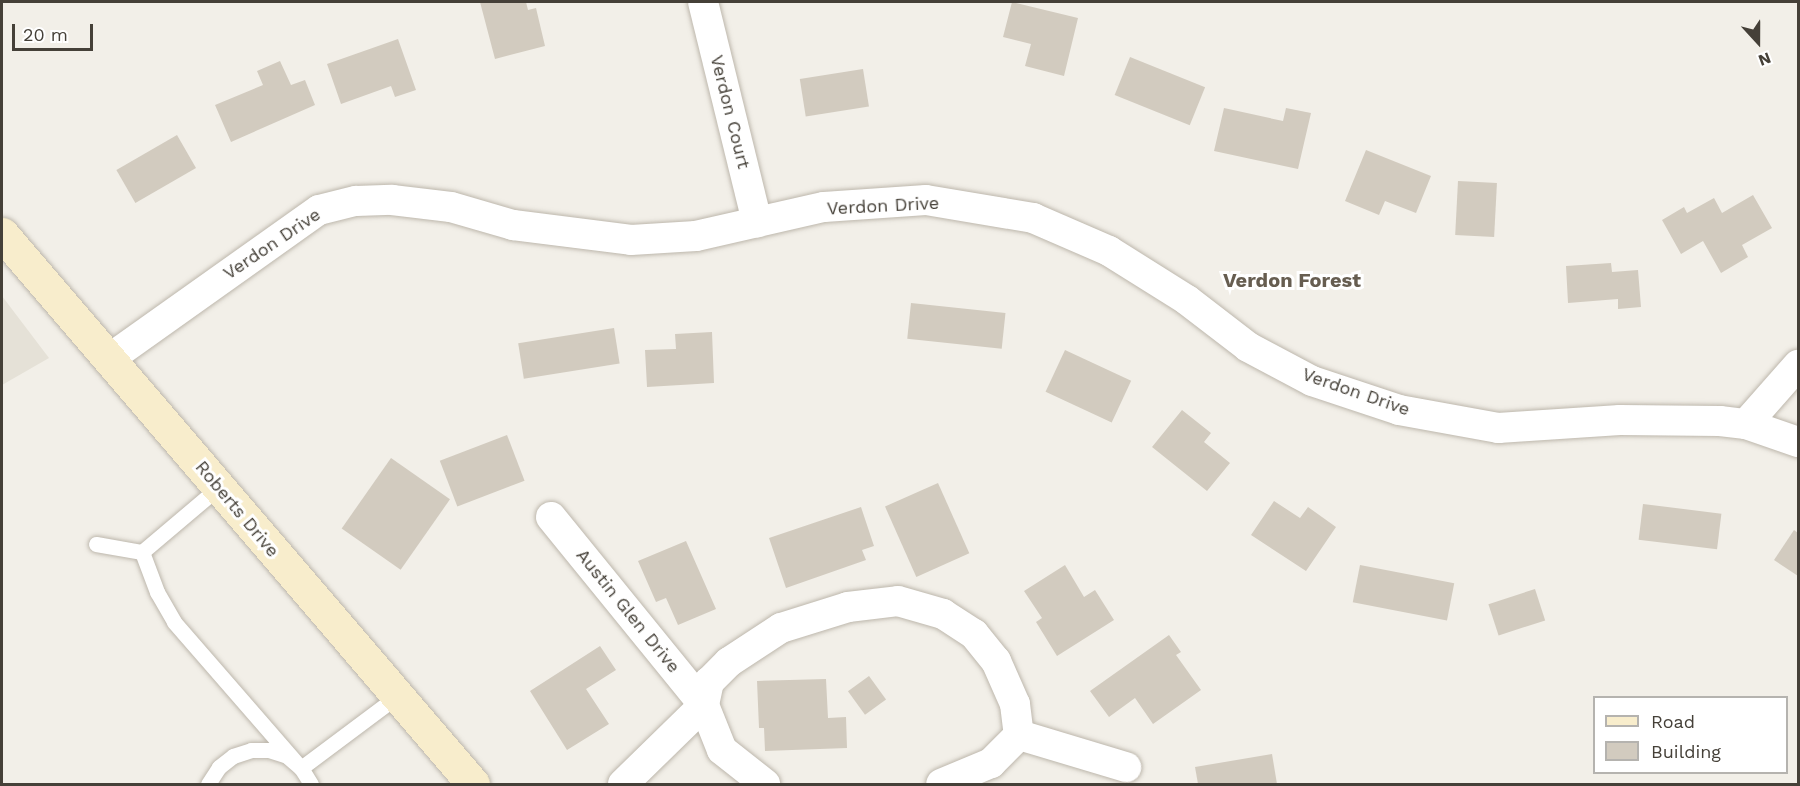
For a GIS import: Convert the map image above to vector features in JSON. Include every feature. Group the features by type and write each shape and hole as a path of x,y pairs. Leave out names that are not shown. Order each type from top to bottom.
{"street":[{"name":"Verdon Court","path":"704,2 757,222"},
{"name":"Verdon Drive","path":"109,358 319,210 356,201 392,200 451,207 513,225 631,240 696,236 824,207 926,200 985,207 1033,218 1109,251 1187,300 1248,347 1312,381 1399,410 1498,428 1620,420 1746,424 1798,442"},
{"name":"Roberts Drive","path":"2,234 396,697 473,784"},
{"path":"1746,424 1798,365"},
{"name":"Austin Glen Drive","path":"551,517 704,705 722,750 765,784"},
{"path":"622,784 704,705 709,682 716,675 781,628 848,607 898,602 943,614 974,634 1001,672 1015,704 1019,735"},
{"path":"1019,735 1126,767"},
{"path":"941,784 991,763 1019,735"}],"lane":[{"path":"142,552 219,487"},
{"path":"96,544 142,552"},
{"path":"142,552 157,592 174,622 301,768 311,784"},
{"path":"301,768 396,697"},
{"path":"208,784 219,767 233,756 251,750 278,753 301,768"}],"shaded area":[{"path":"2,296 49,358 2,385"}],"building":[{"path":"480,2 526,2 528,10 536,8 545,46 495,59"},
{"path":"1012,2 1078,18 1064,76 1025,66 1031,44 1003,37"},
{"path":"398,39 416,90 395,97 391,86 341,104 327,64"},
{"path":"1130,57 1205,87 1190,125 1115,95"},
{"path":"280,61 291,85 305,80 315,105 231,142 215,105 263,85 257,71"},
{"path":"863,69 869,107 806,117 800,79"},
{"path":"1224,108 1283,121 1286,108 1311,113 1298,169 1214,151"},
{"path":"177,135 196,168 135,203 116,170"},
{"path":"1366,150 1431,176 1416,213 1385,201 1379,215 1345,201"},
{"path":"1458,181 1497,183 1494,237 1455,235"},
{"path":"1753,195 1772,228 1742,245 1748,257 1721,273 1703,241 1681,254 1662,220 1684,207 1687,213 1714,198 1722,213"},
{"path":"1611,263 1612,272 1638,270 1641,307 1618,309 1618,299 1568,303 1566,266"},
{"path":"911,303 1005,313 1002,349 907,339"},
{"path":"614,328 620,364 524,379 518,343"},
{"path":"712,332 714,383 647,387 645,350 676,349 675,334"},
{"path":"1065,350 1131,381 1112,423 1046,392"},
{"path":"1182,410 1211,433 1204,442 1230,463 1207,491 1152,447"},
{"path":"507,435 525,481 457,507 440,461"},
{"path":"391,458 450,499 401,570 342,528"},
{"path":"938,483 969,553 916,577 885,507"},
{"path":"1274,501 1300,518 1308,507 1336,527 1306,571 1251,535"},
{"path":"1643,504 1721,514 1717,549 1639,540"},
{"path":"861,507 874,546 862,550 866,560 786,588 769,538"},
{"path":"1794,530 1798,533 1798,576 1774,560"},
{"path":"686,541 716,609 678,625 666,598 656,602 638,561"},
{"path":"1065,565 1084,597 1095,590 1114,620 1057,656 1036,622 1042,618 1024,591"},
{"path":"1360,565 1454,583 1447,621 1353,602"},
{"path":"1535,589 1545,620 1499,636 1488,604"},
{"path":"1169,635 1181,652 1176,655 1201,690 1153,724 1135,698 1109,717 1090,691"},
{"path":"600,646 616,670 586,689 609,724 567,750 530,691"},
{"path":"869,676 886,699 865,715 848,691"},
{"path":"826,679 828,718 846,717 847,748 765,751 764,728 759,728 757,681"},
{"path":"1272,754 1277,784 1198,784 1195,767"}],"district":[{"name":"Verdon Forest","path":"1292,280"}]}
